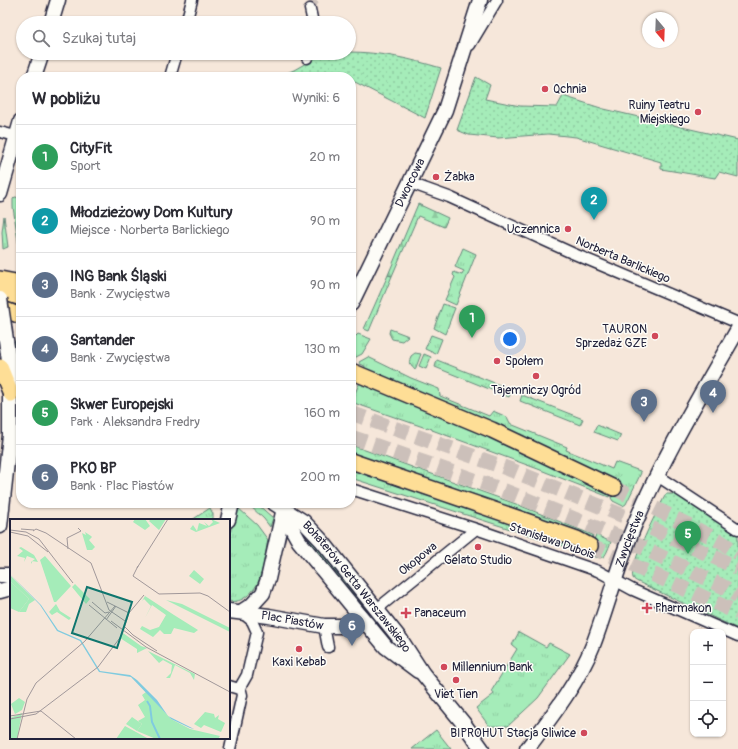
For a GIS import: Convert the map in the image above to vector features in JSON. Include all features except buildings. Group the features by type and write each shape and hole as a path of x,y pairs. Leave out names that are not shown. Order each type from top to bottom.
{"main road":[{"path":"53,16 58,0"},
{"name":"Dworcowa","path":"356,294 446,110 480,0"},
{"path":"36,72 40,60"},
{"path":"0,194 16,136"},
{"path":"0,279 16,282"},
{"path":"0,291 16,296"},
{"path":"0,299 10,368 11,394 10,435 0,526"},
{"path":"0,308 16,314"},
{"name":"Zwycięstwa","path":"527,749 555,712 579,674 593,645 614,579 636,520 656,475 738,329"},
{"path":"0,367 11,394"},
{"path":"356,373 492,430 614,488"},
{"path":"356,463 577,539 590,546"},
{"path":"224,508 227,519"},
{"path":"227,519 231,508"},
{"name":"Plac Piastów","path":"235,612 252,605 263,594 268,579 280,508"},
{"name":"Bohaterów Getta Warszawskiego","path":"282,508 290,525 300,541 386,647 423,674"},
{"name":"Bohaterów Getta Warszawskiego","path":"285,508 312,529 401,640 423,674 464,724 482,749"},
{"path":"0,575 10,574"},
{"path":"0,591 10,588"},
{"name":"Plac Piastów","path":"235,612 324,626 367,624"}],"street":[{"path":"188,16 192,0"},
{"name":"Dworcowa","path":"462,59 496,0"},
{"path":"310,10 311,16"},
{"path":"171,72 175,60"},
{"path":"0,132 16,136"},
{"name":"Norberta Barlickiego","path":"410,182 449,197 572,253 738,323"},
{"path":"656,475 738,529"},
{"name":"Stanisława Dubois","path":"356,491 476,529 592,569 634,590 738,636"},
{"name":"Okopowa","path":"377,609 476,529"},
{"path":"230,749 242,695 241,691 234,687 247,675 257,632 252,621 235,612"},
{"path":"324,626 328,647"}],"green space":[{"path":"356,52 396,57 441,68 425,118 356,83 356,72 289,72 312,60 356,60"},
{"path":"476,77 490,85 485,99 520,106 557,107 563,96 604,109 738,140 738,177 719,172 715,178 661,169 661,162 576,137 548,134 498,138 469,135 457,130"},
{"path":"16,197 16,227 13,207 13,199"},
{"path":"418,204 448,218 444,227 418,216 392,276 388,275"},
{"path":"4,216 8,247 3,249 2,232"},
{"path":"463,248 476,254 456,305 445,300 455,277 453,275 454,272 462,275 464,271 455,267"},
{"path":"388,275 392,276 369,331 364,329"},
{"path":"443,304 455,308 445,334 434,328"},
{"path":"390,329 408,336 402,341 392,339 389,333"},
{"path":"358,334 371,339 362,354 356,357 356,336"},
{"path":"431,335 442,339 436,354 425,349"},
{"path":"415,353 421,354 415,370 409,363 411,356"},
{"path":"424,354 431,357 426,369 419,366"},
{"path":"368,357 411,378 439,389 440,396 489,416 493,411 507,417 513,425 567,447 566,450 612,469 615,462 640,471 641,473 626,504 623,506 613,501 611,498 619,480 617,480 616,483 363,371 365,366 359,362"},
{"path":"437,360 512,390 509,397 435,367"},
{"path":"360,382 484,432 610,494 609,497 427,427 426,428 356,404 356,391"},
{"path":"522,395 583,419 580,425 520,401"},
{"path":"597,425 621,435 618,441 594,432"},
{"path":"356,447 417,470 418,469 516,504 593,535 592,539 356,458"},
{"path":"356,469 587,548 585,553 356,480"},
{"path":"666,494 677,494 738,533 738,629 634,580 633,571 639,550"},
{"path":"210,508 213,514 213,519 194,519"},
{"path":"237,508 238,508 257,525 268,540 262,573 257,585 245,597 234,602 230,602 230,534"},
{"path":"252,508 262,508 273,518 270,527"},
{"path":"596,535 611,542 607,552 601,558 587,554"},
{"path":"312,537 379,624 376,623 308,540"},
{"path":"519,632 546,647 549,643 570,654 538,698 508,726 489,726 476,708 494,694 492,690 517,649 512,645"},
{"path":"436,730 451,749 412,749"}],"tunnel":[{"path":"310,9 314,0"},
{"path":"356,415 509,469 631,519 738,568"},
{"path":"356,439 500,489 629,541 724,587 738,596"},
{"path":"614,488 718,540 738,553"},
{"path":"590,546 738,613"}],"place":[{"name":"Qchnia","path":"545,89"},
{"name":"Ruiny Teatru Miejskiego","path":"698,112"},
{"name":"Żabka","path":"436,177"},
{"name":"Młodzieżowy Dom Kultury","path":"594,220"},
{"name":"Uczennica","path":"568,229"},
{"name":"TAURON Sprzedaż GZE","path":"655,336"},
{"name":"CityFit","path":"472,338"},
{"name":"Społem","path":"497,361"},
{"name":"Tajemniczy Ogród","path":"536,376"},
{"name":"Santander","path":"713,413"},
{"name":"ING Bank Śląski","path":"644,422"},
{"name":"Gelato Studio","path":"478,547"},
{"name":"Skwer Europejski","path":"688,554"},
{"name":"Pharmakon","path":"647,608"},
{"name":"Panaceum","path":"406,613"},
{"name":"PKO BP","path":"352,646"},
{"name":"Kaxi Kebab","path":"299,649"},
{"name":"Millennium Bank","path":"444,667"},
{"name":"Viet Tien","path":"456,680"},
{"name":"BIPROHUT Stacja Gliwice","path":"584,733"}]}
